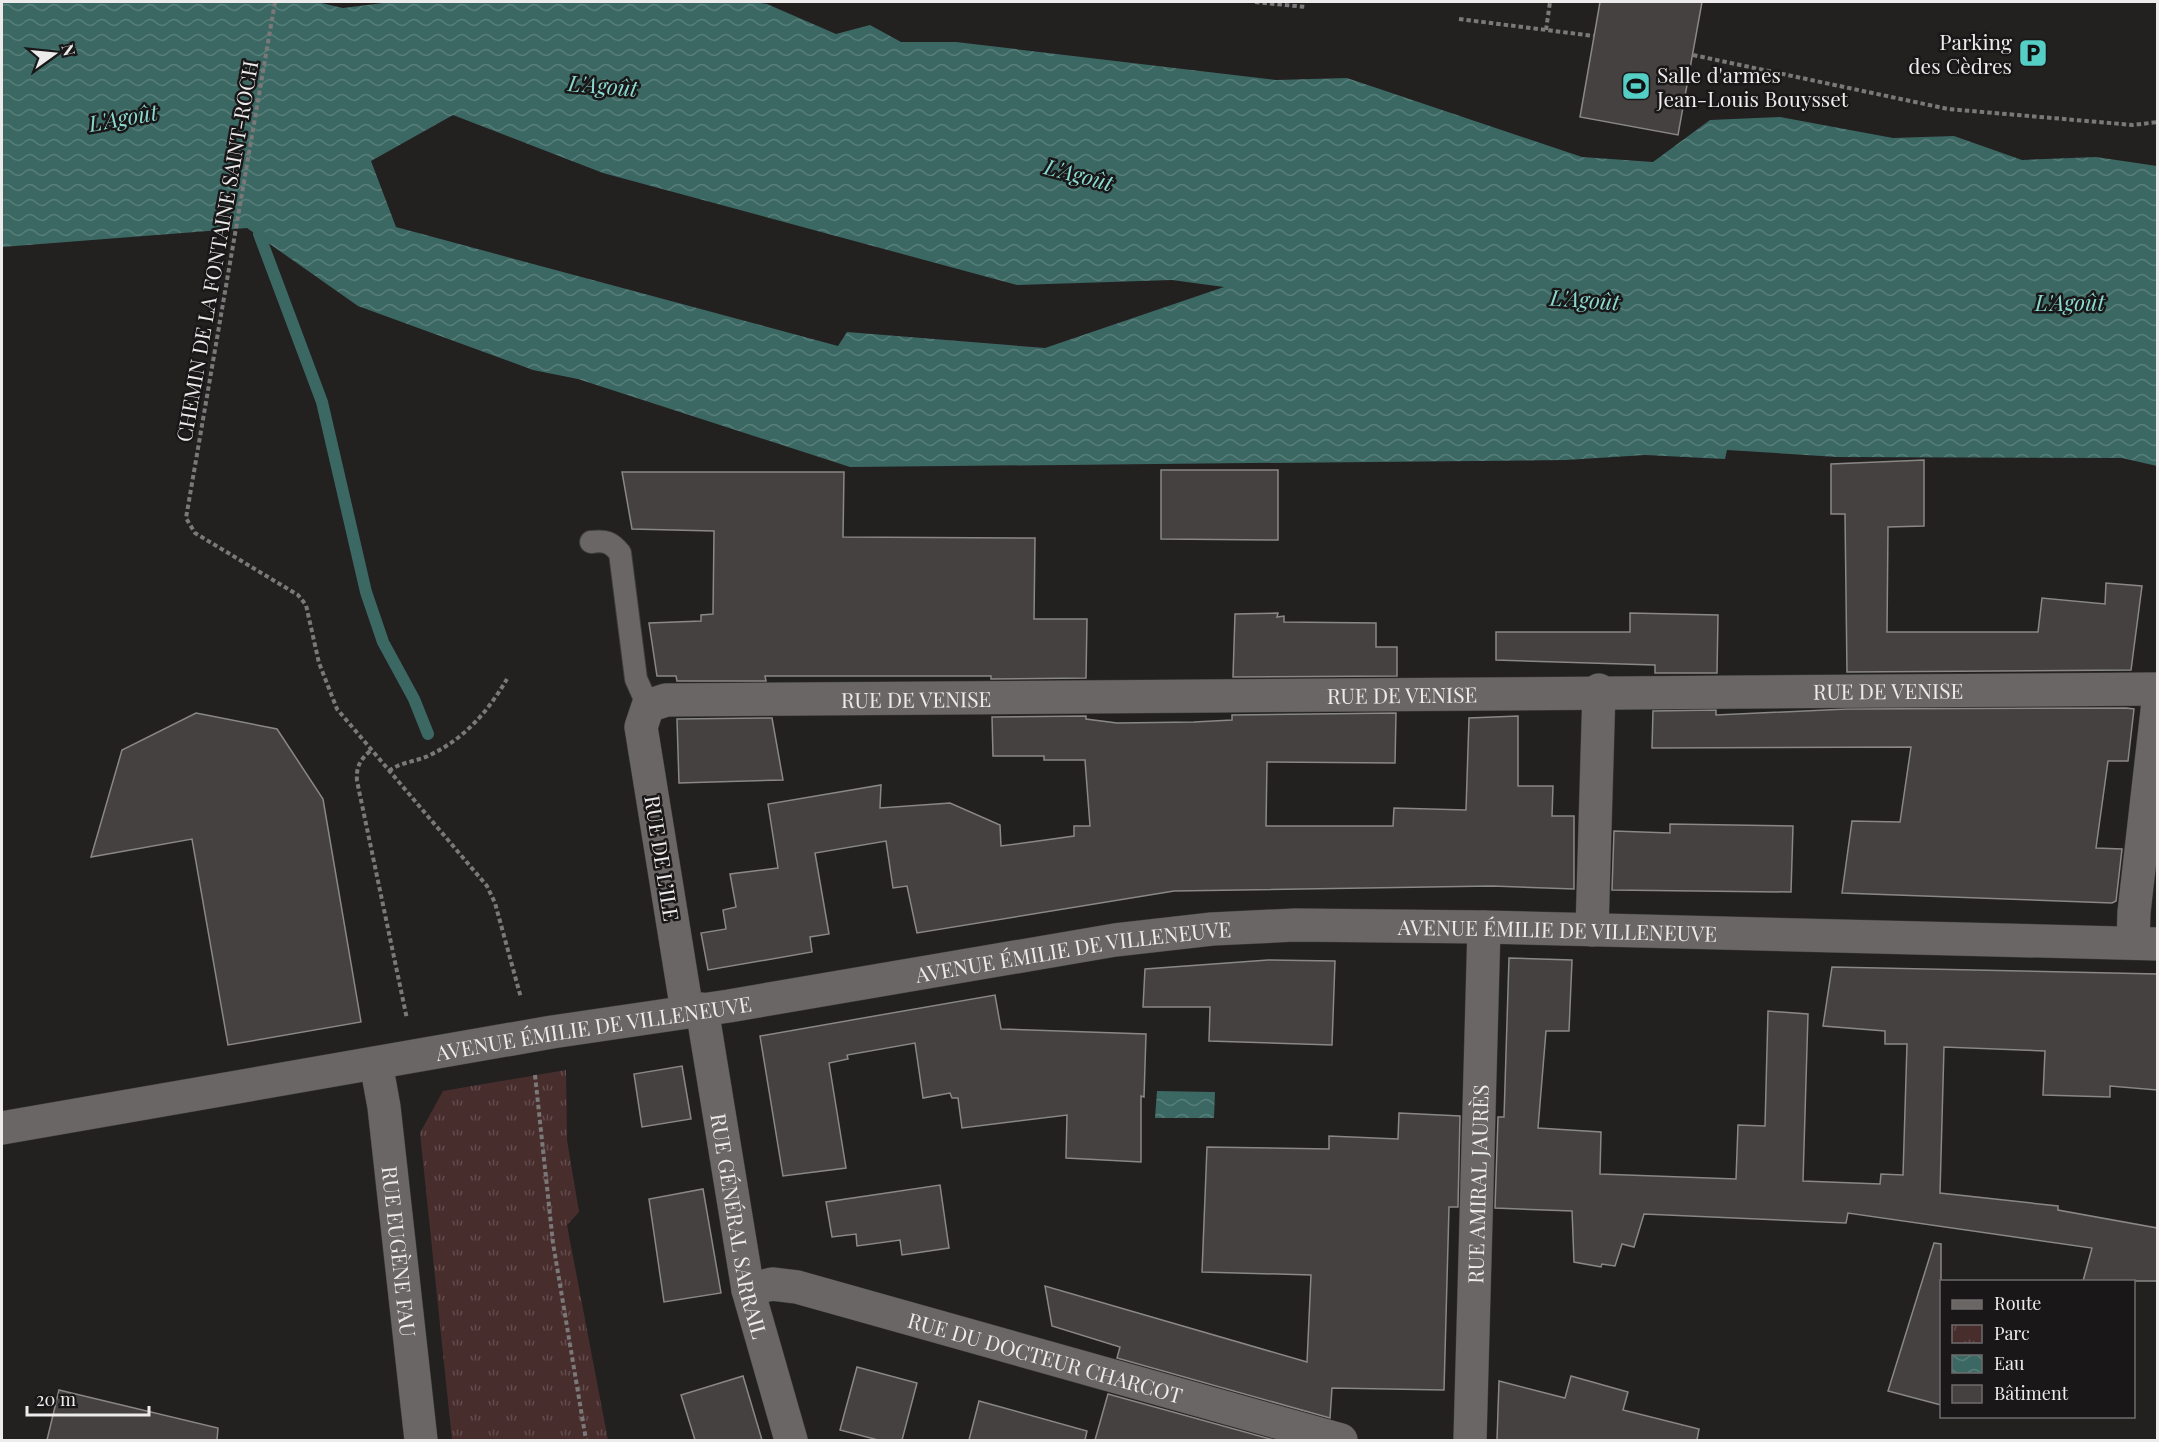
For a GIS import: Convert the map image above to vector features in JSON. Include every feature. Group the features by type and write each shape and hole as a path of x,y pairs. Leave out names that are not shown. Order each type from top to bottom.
{"street":[{"name":"RUE DE VENISE","path":"648,706 666,700 1186,698 1599,690 2157,689"},
{"path":"1592,930 1599,690"},
{"path":"2145,944 2134,912 2157,702"},
{"name":"RUE DE L’ILE","path":"648,706 641,727 694,1010"},
{"name":"AVENUE ÉMILIE DE VILLENEUVE","path":"2,1128 376,1063 1166,933 1295,925 1484,927 2145,944"},
{"name":"RUE AMIRAL JAURÈS","path":"1470,1440 1484,927"},
{"name":"RUE GÉNÉRAL SARRAIL","path":"694,1010 748,1290 791,1440"},
{"name":"RUE EUGÈNE FAU","path":"376,1063 384,1107 421,1440"},
{"name":"RUE DU DOCTEUR CHARCOT","path":"748,1290 772,1284 797,1287 1341,1440"}],"lane":[{"path":"591,542 603,540 613,544 620,553 636,679 648,706"}],"path":[{"name":"CHEMIN DE LA FONTAINE SAINT-ROCH","path":"275,2 186,518 195,533 298,595 306,605 319,663 329,694 342,717 370,751"},
{"path":"1256,2 1306,7"},
{"path":"1546,30 1550,2"},
{"path":"1459,19 1594,36"},
{"path":"1693,55 1948,109 2133,125 2157,122"},
{"path":"389,771 397,764 426,756 457,739 478,722 507,679"},
{"path":"413,1057 357,781 357,769 362,759 370,751 487,886 495,903 521,998"},
{"path":"535,1075 553,1243 586,1440"}],"green space":[{"path":"566,1070 567,1140 579,1212 567,1225 608,1440 452,1440 420,1133 443,1091"}],"water":[{"name":"L'Agoût","path":"2,2 317,2 343,8 391,2 753,2 767,4 836,34 870,25 901,42 956,42 1276,80 1347,78 1582,157 1653,162 1710,120 1780,117 1893,138 1954,136 2022,160 2096,157 2157,166 2157,466 2122,458 1837,457 1727,450 1725,459 1645,455 1566,460 850,467 578,379 533,370 358,306 247,228 2,247","holes":["453,115 603,173 1017,285 1172,280 1224,287 1045,348 847,332 838,346 396,227 371,161"]},
{"path":"1157,1091 1215,1092 1214,1118 1155,1118"}],"building":[{"name":"Salle d'armes Jean-Louis Bouysset","path":"1600,2 1702,2 1678,135 1580,117"},
{"path":"1924,460 1924,526 1888,527 1887,632 2038,632 2042,598 2105,604 2106,583 2142,586 2131,670 1847,672 1845,514 1831,514 1831,464"},
{"path":"1161,470 1278,470 1278,540 1161,539"},
{"path":"622,472 844,472 843,537 1035,538 1034,619 1087,619 1086,678 765,676 766,681 677,681 676,676 657,676 649,623 701,621 701,615 713,614 714,531 632,529"},
{"path":"1278,613 1277,617 1284,616 1284,622 1376,623 1376,647 1397,647 1397,676 1233,677 1235,614"},
{"path":"1630,613 1718,615 1717,673 1655,673 1655,665 1496,660 1496,632 1630,632"},
{"path":"1847,709 2134,709 2128,761 2108,761 2096,848 2122,849 2116,901 2112,903 1842,893 1852,821 1900,822 1911,747 1652,748 1653,711 1716,710 1716,715"},
{"path":"196,713 277,729 323,799 361,1022 228,1045 192,839 91,857 122,750"},
{"path":"1396,713 1395,763 1267,762 1266,826 1393,826 1394,808 1466,810 1469,718 1518,716 1518,786 1553,786 1552,816 1574,816 1574,889 1492,886 1174,891 917,933 907,886 893,888 886,841 815,853 829,934 810,937 812,952 708,970 701,933 726,929 723,910 736,907 730,874 778,868 768,804 881,785 880,808 950,803 1000,825 1001,846 1074,836 1074,826 1090,826 1085,760 1044,760 1044,756 993,756 992,717 1086,716 1086,719 1117,723 1232,720 1232,715"},
{"path":"772,718 783,780 679,783 677,719"},
{"path":"1670,824 1793,826 1791,892 1612,890 1614,831 1670,833"},
{"path":"1509,958 1572,960 1569,1031 1546,1031 1538,1128 1601,1132 1600,1174 1736,1179 1738,1125 1765,1126 1768,1011 1808,1014 1803,1181 1880,1184 1881,1174 1903,1175 1907,1044 1885,1044 1885,1031 1823,1026 1832,967 2157,974 2157,1090 2110,1086 2110,1097 2043,1095 2045,1051 1944,1047 1940,1193 2058,1206 2058,1210 2157,1228 2157,1281 2083,1280 2092,1248 1848,1213 1846,1223 1644,1214 1634,1247 1622,1244 1615,1266 1602,1264 1601,1267 1574,1262 1572,1211 1495,1208 1498,1117 1504,1117"},
{"path":"1268,960 1335,961 1332,1045 1209,1041 1210,1007 1143,1007 1145,969"},
{"path":"995,995 1001,1029 1146,1034 1144,1097 1141,1096 1141,1162 1066,1158 1067,1115 962,1128 958,1098 952,1098 950,1093 923,1098 915,1043 847,1055 848,1059 829,1063 846,1168 783,1176 760,1036"},
{"path":"682,1066 691,1119 642,1127 634,1074"},
{"path":"1399,1113 1460,1116 1458,1207 1449,1207 1444,1390 1332,1388 1330,1418 1117,1358 1120,1347 1052,1326 1045,1286 1307,1362 1311,1275 1202,1272 1207,1147 1329,1149 1329,1136 1398,1139"},
{"path":"940,1185 949,1248 902,1255 900,1240 857,1246 856,1234 832,1237 826,1202"},
{"path":"703,1189 721,1293 664,1302 649,1199"},
{"path":"1934,1243 1941,1244 1940,1405 1888,1391"},
{"path":"857,1367 917,1383 902,1440 878,1440 840,1430"},
{"path":"743,1376 762,1440 695,1440 681,1395"},
{"path":"1571,1376 1628,1392 1623,1410 1699,1429 1697,1440 1497,1440 1499,1381 1565,1398"},
{"path":"59,1390 218,1428 217,1440 47,1440"},
{"path":"1108,1394 1274,1440 1095,1440"},
{"path":"979,1401 1087,1431 1085,1440 969,1440"}],"waterway":[{"path":"259,234 322,402 366,592 383,642 414,699 428,734"}],"place":[{"name":"Parking des Cèdres","path":"2033,53"},
{"name":"Salle d'armes Jean-Louis Bouysset","path":"1636,86"}]}
